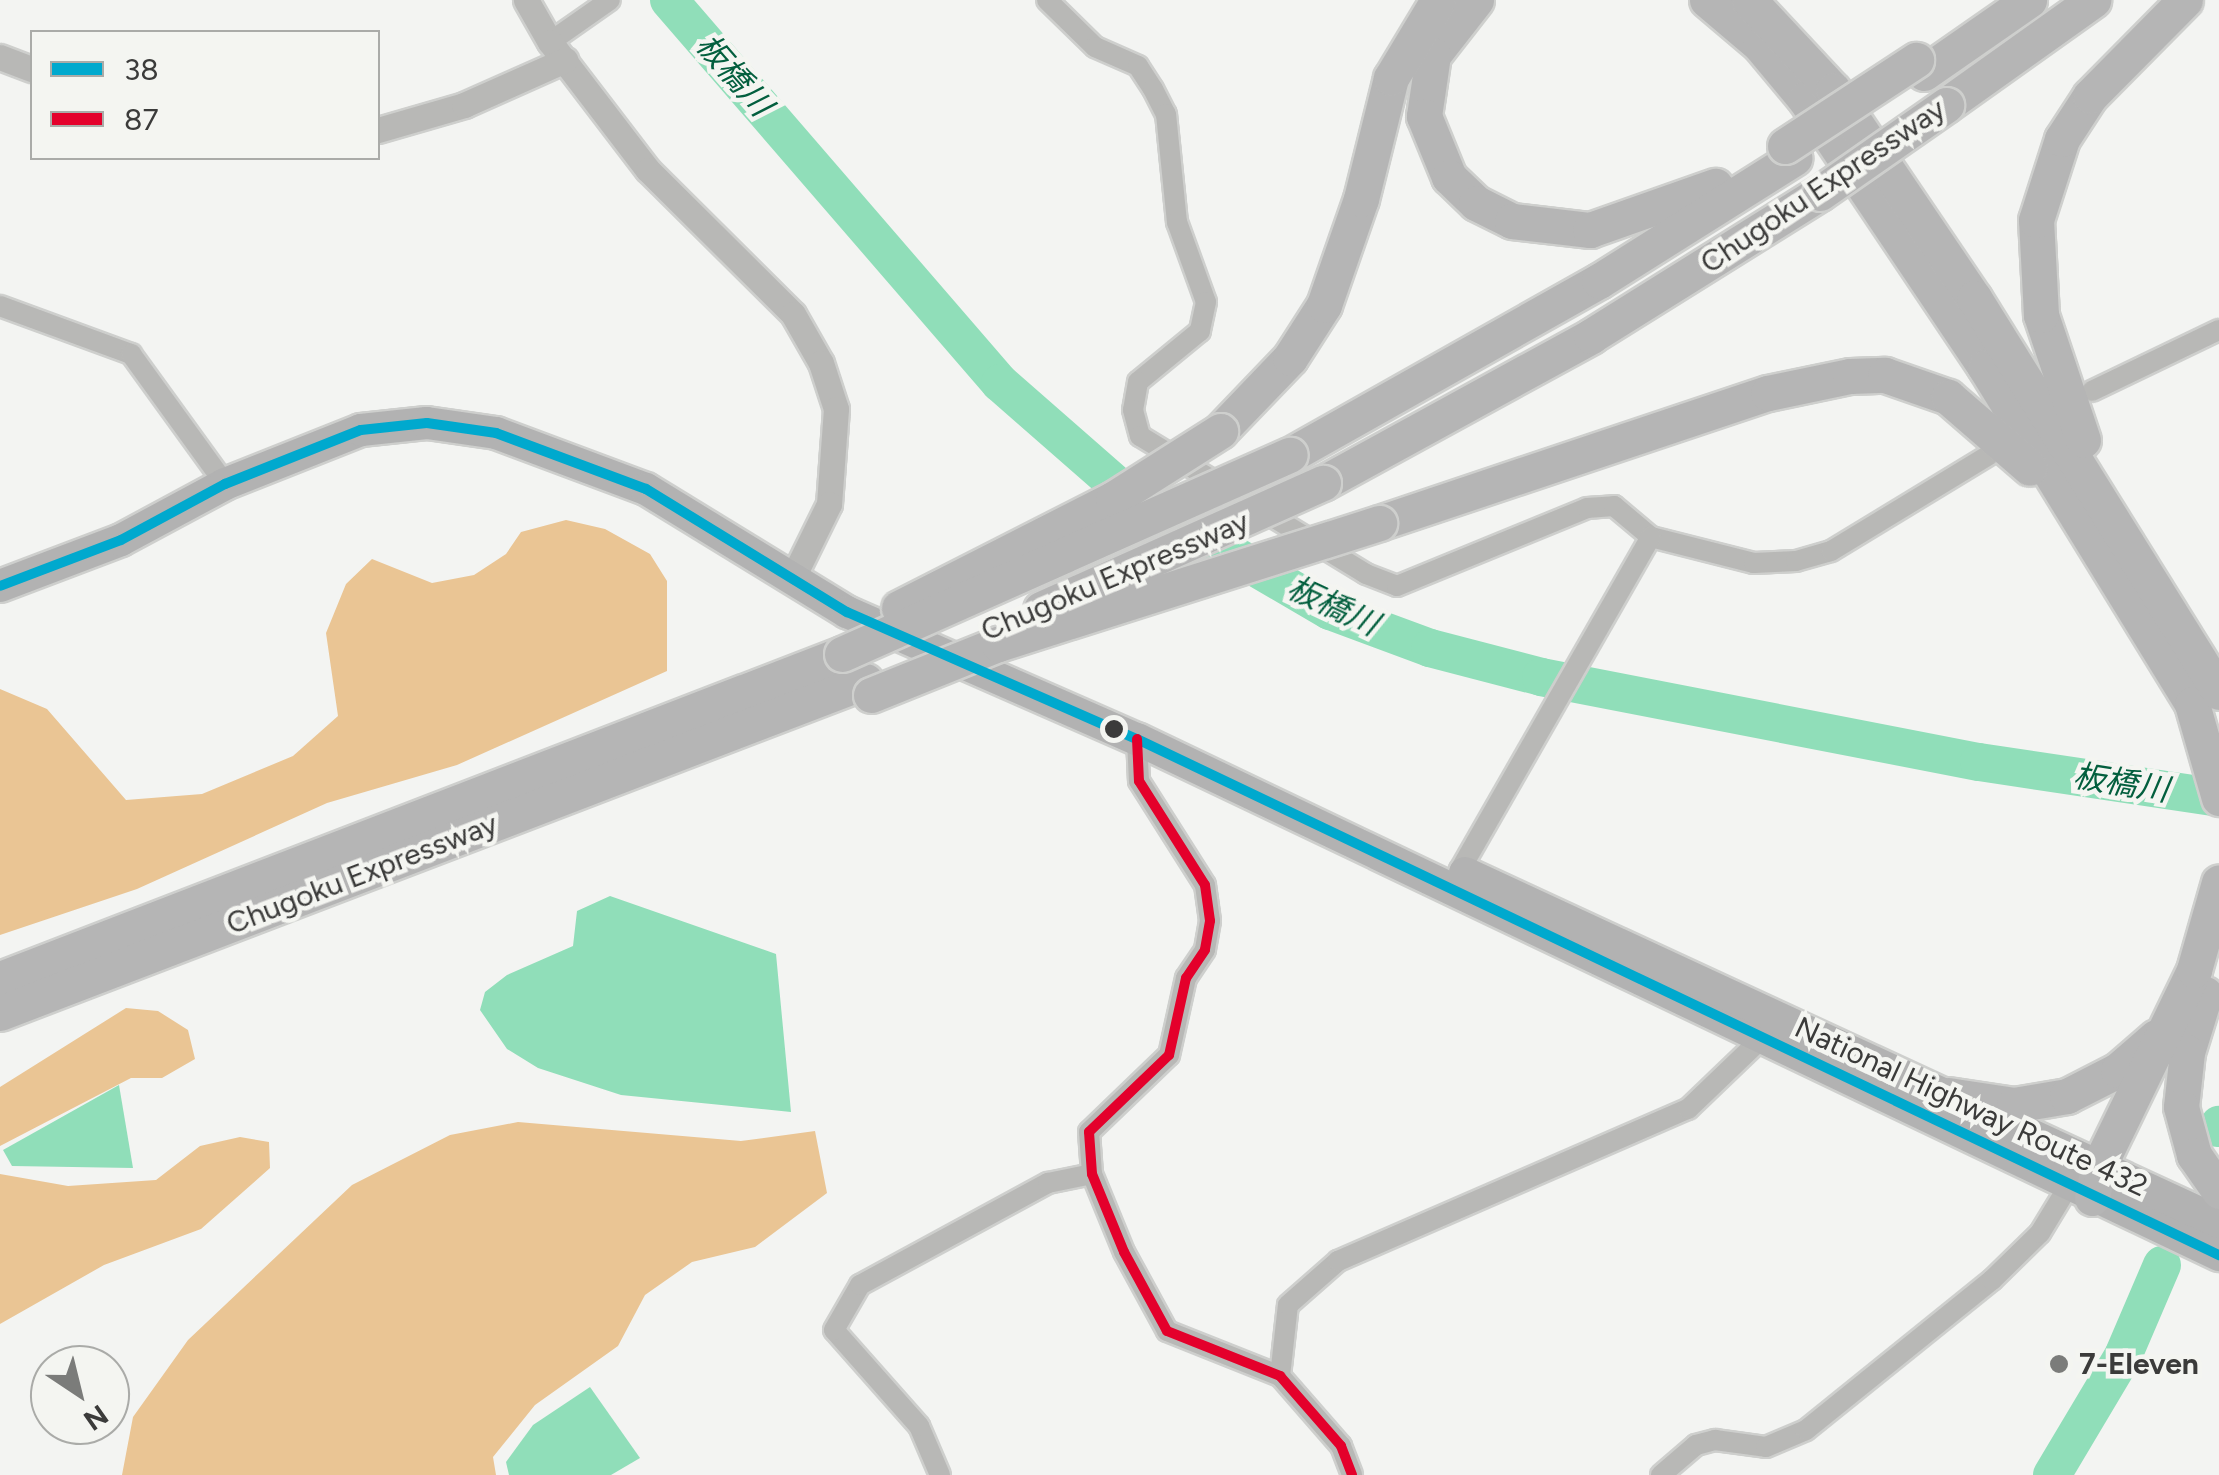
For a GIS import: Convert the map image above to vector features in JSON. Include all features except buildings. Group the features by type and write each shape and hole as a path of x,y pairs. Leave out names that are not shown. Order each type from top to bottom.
{"highway":[{"path":"836,648 1113,499 1220,432 1290,358 1324,306 1361,199 1391,78 1438,0"},
{"path":"1476,0 1433,55 1424,116 1449,177 1476,203 1512,222 1590,230 1685,202 1790,152"},
{"path":"1707,0 1760,45 1806,99 2219,692"},
{"path":"1749,0 1832,90 2100,525 2205,732 2219,798"},
{"path":"1920,67 2007,0"},
{"name":"Chugoku Expressway","path":"0,979 617,737 1290,455 1599,281 1920,67 2029,0"},
{"name":"Chugoku Expressway","path":"0,1013 626,774 868,688 1323,483 1591,336 1820,193 2093,0"},
{"path":"2100,525 2041,315 2036,220 2062,139 2090,96 2185,0"},
{"path":"868,688 1379,524 1768,393 1885,375 1974,413 2100,525"},
{"name":"National Highway Route 432","path":"0,586 121,540 225,484 361,430 427,424 496,432 646,489 794,575 847,612 1138,739 1761,1039 2093,1182 2219,1222"},
{"name":"National Highway Route 432","path":"794,575 1154,724 1948,1095 2219,1255"},
{"path":"2219,882 2188,1012 2182,1084 2184,1131 2219,1190"},
{"path":"2093,1182 2219,955"},
{"path":"1948,1095 2026,1104 2092,1086 2140,1053 2188,1012"}],"street":[{"path":"526,0 557,51 648,170 793,314 821,363 836,409 829,504 794,575"},
{"path":"380,129 464,106 557,51 610,0"},
{"path":"1047,0 1095,47 1138,66 1166,114 1177,222 1206,302 1200,330 1138,382 1133,410 1140,436 1366,574 1398,586 1587,508 1614,506 1651,537 1754,563 1796,561 1831,552 1989,454"},
{"path":"0,56 30,68"},
{"path":"0,306 131,354 225,484"},
{"path":"2092,391 2219,330"},
{"path":"1460,870 1554,715 1578,664 1651,537"},
{"path":"1138,739 1139,781 1205,886 1210,922 1206,950 1186,978 1169,1055 1089,1132 1092,1174 1124,1252 1167,1331 1280,1376 1341,1446 1352,1475"},
{"path":"1280,1376 1288,1306 1338,1261 1688,1109 1761,1039"},
{"path":"940,1475 919,1426 834,1330 860,1284 1048,1183 1092,1174"},
{"path":"1661,1475 1696,1445 1766,1446 1806,1430 1992,1280 2093,1182"}],"shaded area":[{"path":"566,520 605,529 650,554 667,581 667,671 457,765 327,803 137,889 0,935 0,689 47,709 126,800 202,794 293,756 338,716 326,633 346,584 372,559 432,583 474,575 506,554 521,532"},
{"path":"610,896 776,954 791,1112 621,1095 538,1068 507,1049 480,1010 485,992 507,975 573,946 577,911"},
{"path":"126,1008 158,1011 188,1030 195,1059 162,1078 131,1078 0,1146 0,1087"},
{"path":"119,1085 133,1168 12,1166 3,1150"},
{"path":"518,1122 741,1141 815,1131 827,1193 755,1247 692,1262 645,1295 618,1346 535,1405 493,1457 496,1475 122,1475 133,1417 188,1340 352,1185 450,1135"},
{"path":"240,1137 269,1142 270,1168 201,1229 104,1265 0,1324 0,1174 68,1186 156,1180 200,1146"},
{"path":"590,1387 640,1458 611,1475 509,1475 506,1462 533,1425"}],"waterway":[{"name":"板橋川","path":"669,0 1000,383 1121,489 1330,611 1430,648 1541,677 1979,762 2219,798"},
{"path":"2052,1475 2123,1356 2162,1265"}],"transit line":[{"name":"38","path":"0,586 121,540 225,484 361,430 427,423 496,433 646,489 847,612 1137,739 2219,1255"},
{"name":"87","path":"1137,739 1139,781 1205,885 1210,921 1205,950 1186,978 1169,1055 1089,1132 1092,1174 1124,1252 1167,1331 1280,1376 1341,1446 1352,1475"}],"place":[{"name":"7-Eleven","path":"2059,1364"}]}
